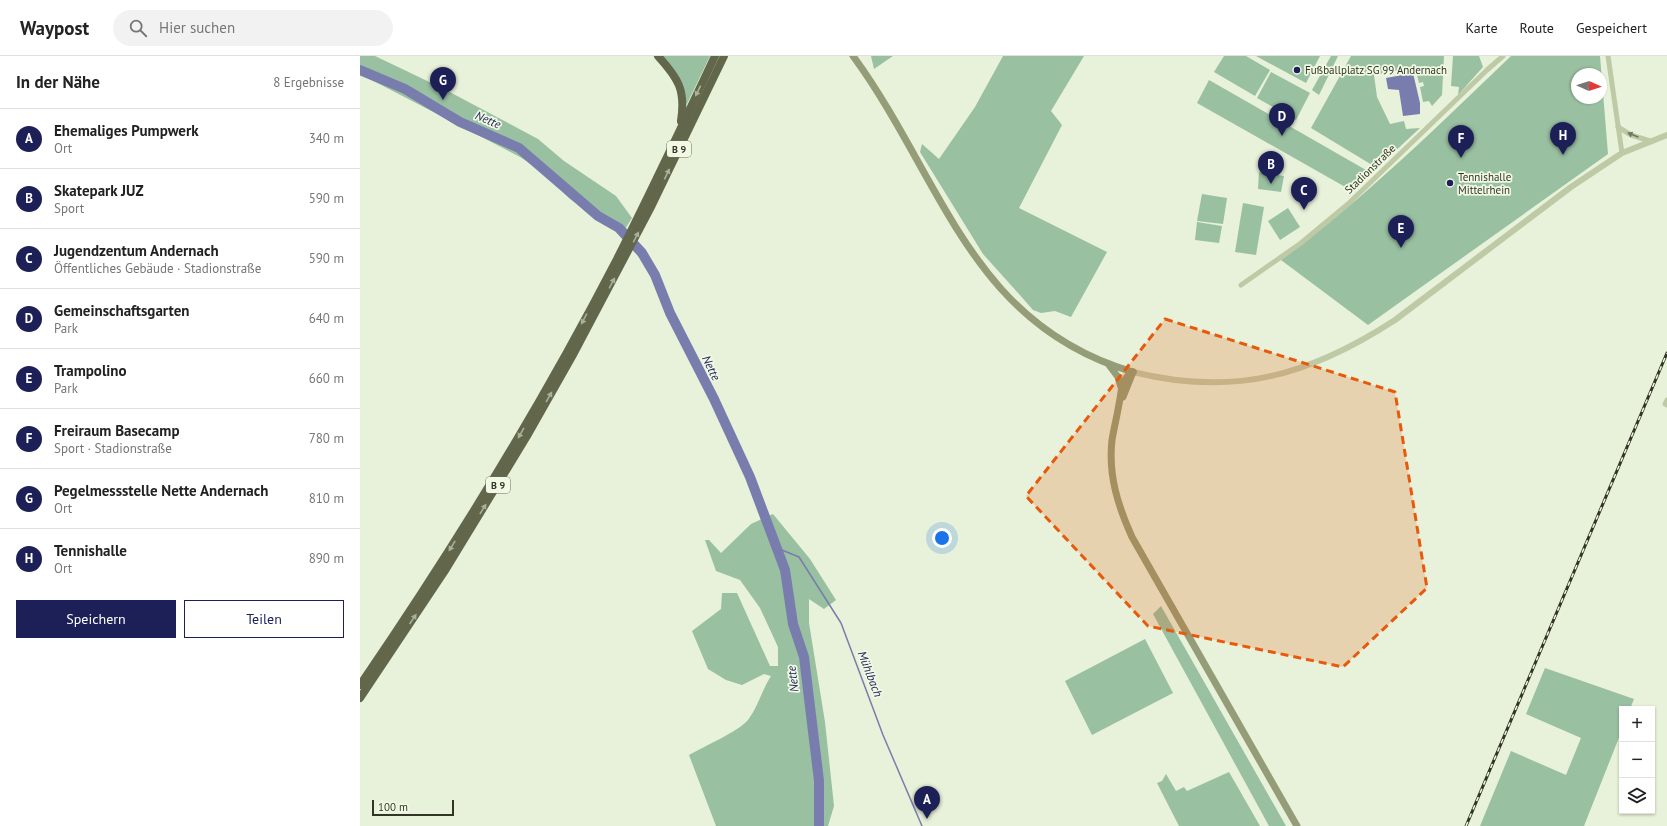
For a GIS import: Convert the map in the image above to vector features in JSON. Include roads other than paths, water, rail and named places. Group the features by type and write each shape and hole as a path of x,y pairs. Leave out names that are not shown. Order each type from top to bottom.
{"highway":[{"path":"658,56 674,76 681,90 683,109 677,135"},
{"name":"B 9","path":"647,208 677,135 715,56"},
{"name":"B 9","path":"360,698 446,569 486,504 574,353 724,56"},
{"name":"B 9","path":"360,685 441,564 619,262"}],"main road":[{"path":"853,56 887,108 965,243 1005,294 1029,318 1051,334 1107,364 1132,372"},
{"path":"1107,364 1118,377 1121,388"},
{"path":"1132,372 1126,377 1121,388 1114,430 1112,458 1115,490 1122,515 1132,537 1296,826"},
{"path":"1119,404 1132,372"}],"street":[{"name":"Stadionstraße","path":"1241,285 1301,243 1348,204 1503,56"},
{"path":"1608,56 1622,153"},
{"path":"1618,127 1631,135 1650,141"},
{"path":"1132,372 1177,381 1207,383 1237,382 1282,374 1325,360 1365,339 1395,320 1571,187 1622,153 1667,135"}],"water":[{"path":"1413,73 1420,103 1420,114 1403,116 1399,90 1388,89 1386,78"}],"waterway":[{"name":"Nette","path":"360,70 405,89 460,122 519,148 598,216 619,228 642,253 655,275 670,313 714,399 750,477 785,570 793,624 804,657 819,781 819,826"},
{"name":"Mühlbach","path":"777,548 799,557 841,623 883,735 922,826"}],"railway":[{"path":"1466,826 1667,353"}],"place":[{"name":"Fußballplatz SG 99 Andernach","path":"1297,70"},
{"name":"Pegelmessstelle Nette Andernach","path":"443,100"},
{"name":"Gemeinschaftsgarten","path":"1282,136"},
{"name":"Tennishalle","path":"1563,155"},
{"name":"Freiraum Basecamp","path":"1461,158"},
{"name":"Tennishalle Mittelrhein","path":"1450,183"},
{"name":"Skatepark JUZ","path":"1271,184"},
{"name":"Jugendzentum Andernach","path":"1304,210"},
{"name":"Trampolino","path":"1401,248"},
{"name":"Ehemaliges Pumpwerk","path":"927,819"}]}
